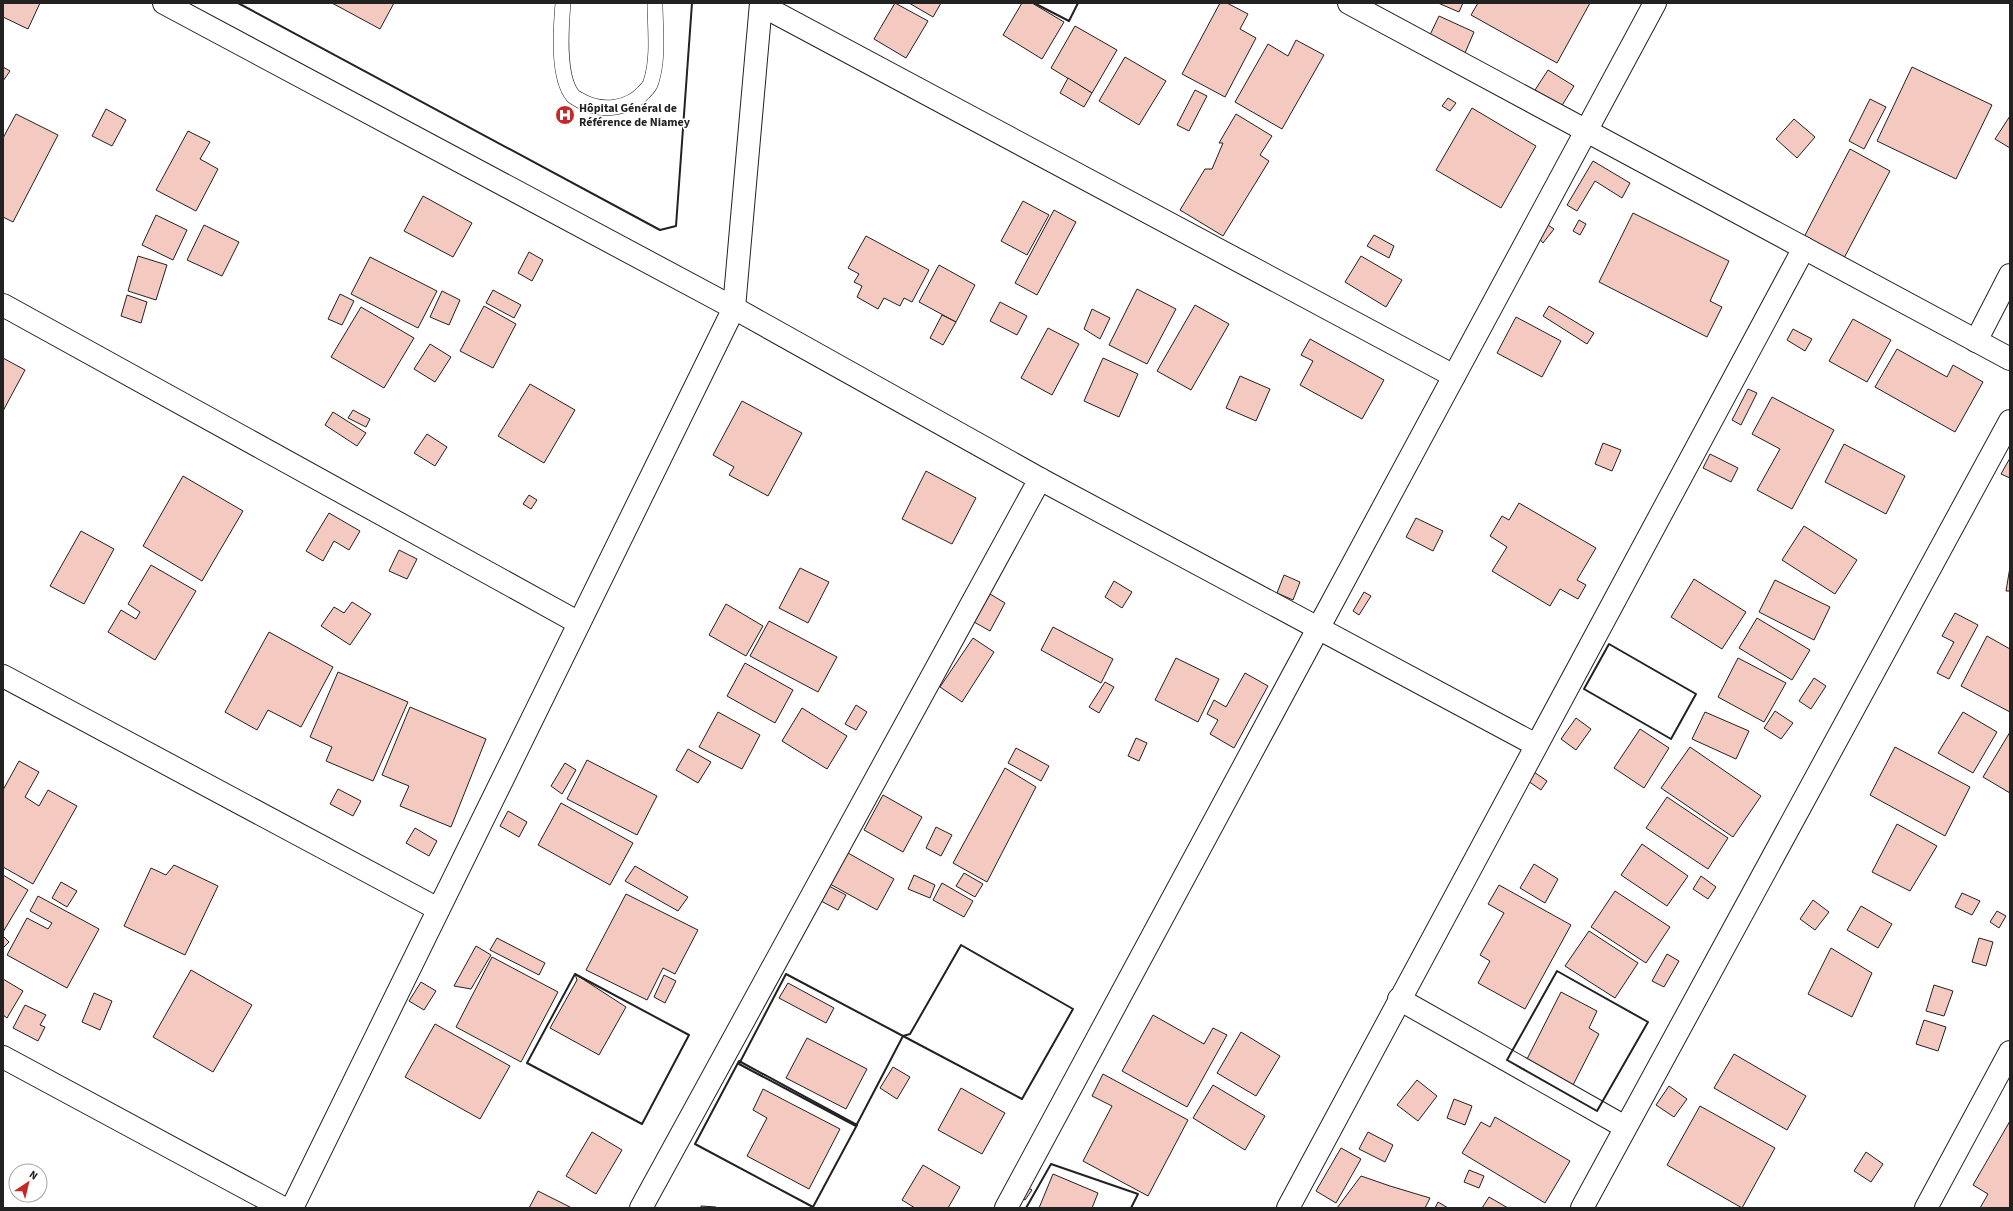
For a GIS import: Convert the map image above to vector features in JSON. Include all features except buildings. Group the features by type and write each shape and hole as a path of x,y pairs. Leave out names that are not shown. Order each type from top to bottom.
{"street":[{"path":"164,3 734,308 1040,478 1536,745"},
{"path":"1349,3 2010,359"},
{"path":"1006,1208 1656,3"},
{"path":"292,1208 734,308 761,4 1454,376"},
{"path":"1288,1208 1804,248"},
{"path":"1976,341 2010,275"},
{"path":"3,305 579,623"},
{"path":"1582,1208 2010,421"},
{"path":"641,1208 1040,478"},
{"path":"3,676 438,910"},
{"path":"1399,999 1625,1127"},
{"path":"1926,1208 2010,1052"},
{"path":"3,1057 283,1208"}],"lane":[{"path":"562,3 562,64 566,81 573,96 593,107 610,108 625,106 640,96 651,84 656,58 655,3"}],"wall":[{"path":"238,3 660,230 676,226 692,3"},
{"path":"1034,3 1069,21 1078,3"},
{"path":"1609,644 1696,694 1671,739 1584,689 1609,644"},
{"path":"961,945 1073,1009 1022,1099 903,1036 910,1034 961,945"},
{"path":"1557,971 1648,1022 1597,1111 1507,1060 1557,971"},
{"path":"575,974 689,1035 642,1124 527,1063 575,974"},
{"path":"786,974 903,1036 856,1126 739,1064 786,974"},
{"path":"739,1061 857,1125 813,1207 695,1144 739,1061"},
{"path":"1026,1208 1051,1164 1138,1194 1131,1208"}],"place":[{"name":"Hôpital Général de Référence de Niamey","path":"565,115"}]}
